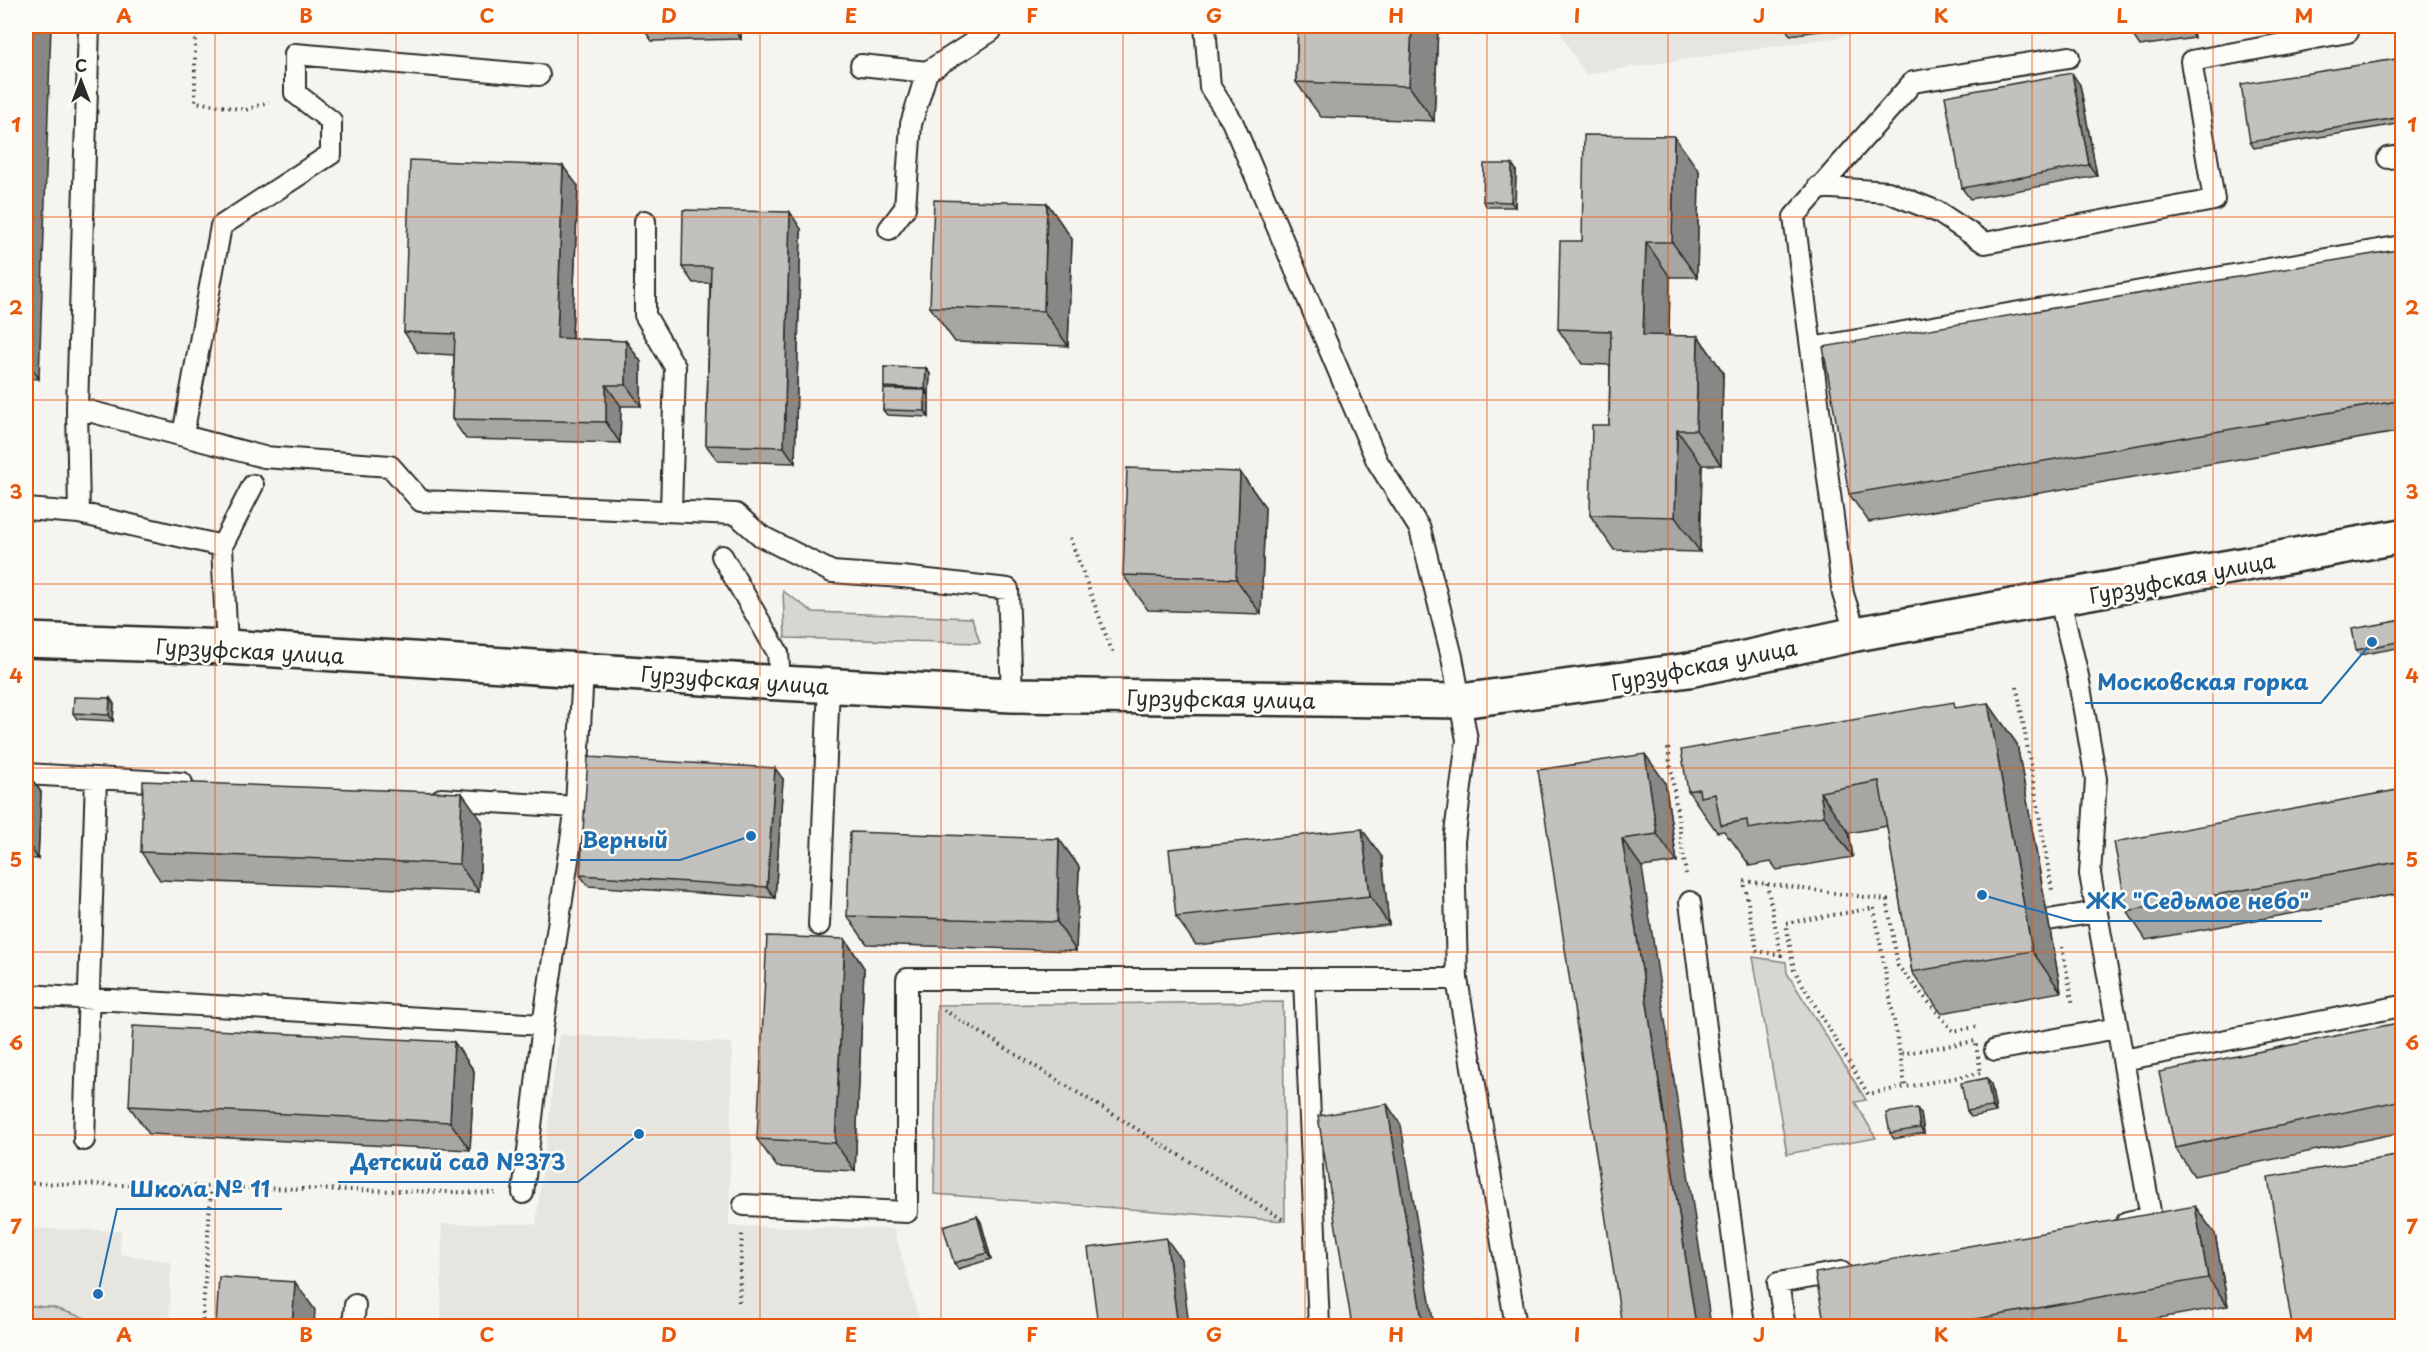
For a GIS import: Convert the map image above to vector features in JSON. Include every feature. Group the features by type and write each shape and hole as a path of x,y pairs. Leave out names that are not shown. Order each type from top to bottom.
{"main road":[{"name":"Гурзуфская улица","path":"26,640 227,647 780,683 1012,695 1461,701 1689,670 1856,634 2060,600 2403,536"}],"lane":[{"path":"79,513 77,408 89,26"},
{"path":"861,65 927,72 991,31 992,26"},
{"path":"1205,26 1209,87 1232,120 1377,461 1420,529 1461,701 1467,740 1454,841 1457,979 1516,1326"},
{"path":"1818,187 1888,192 1938,212 1985,243 2214,200 2191,61 2348,32"},
{"path":"183,435 221,225 331,154 331,121 295,93 295,54 539,75"},
{"path":"1856,634 1843,594 1794,217 1818,187 1913,82 2069,57"},
{"path":"890,229 904,208 911,124 927,72"},
{"path":"645,221 645,315 675,367 671,510"},
{"path":"1811,348 2403,246"},
{"path":"77,408 264,457 390,466 421,501 736,514 761,536 832,572 1008,589 1012,695"},
{"path":"227,647 222,546 253,485"},
{"path":"26,509 79,513 222,546"},
{"path":"723,555 778,653 780,683"},
{"path":"2060,600 2078,676 2096,779 2090,874 2151,1217 2104,1226"},
{"path":"523,1193 543,1025 576,807 583,669"},
{"path":"819,925 829,685"},
{"path":"26,774 202,784"},
{"path":"84,1140 96,778"},
{"path":"424,798 576,807"},
{"path":"1690,902 1744,1326"},
{"path":"2053,919 2097,912"},
{"path":"744,1205 907,1212 907,979 1457,979"},
{"path":"1304,979 1319,1326"},
{"path":"26,995 543,1025"},
{"path":"2123,1060 2403,1006"},
{"path":"1995,1050 2117,1028"},
{"path":"1785,1326 1778,1283 1860,1268"},
{"path":"353,1326 355,1305"}],"path":[{"path":"205,26 195,36 195,102 246,110 295,93"},
{"path":"1070,538 1113,654"},
{"path":"2017,687 2053,919 2073,1009"},
{"path":"1668,748 1690,902"},
{"path":"1767,884 1781,955 1757,951 1744,881 1767,884 1887,900 1898,966 1953,1031"},
{"path":"1900,1054 1975,1041 1981,1073 1868,1094 1794,970 1786,923 1874,908 1905,1086"},
{"path":"907,979 937,1005 1315,1240"},
{"path":"26,1183 211,1189 523,1193"},
{"path":"202,1326 211,1189"},
{"path":"739,1302 744,1205"}],"shaded area":[{"path":"1556,26 1915,26 1585,74"},
{"path":"783,591 813,612 972,618 980,643 785,638"},
{"path":"1753,957 1786,962 1787,973 1866,1100 1855,1102 1876,1138 1787,1154"},
{"path":"1283,1002 1285,1221 934,1194 937,1005"},
{"path":"559,1035 732,1043 729,1226 894,1229 921,1326 441,1326 442,1224 536,1224"},
{"path":"26,1228 121,1231 120,1254 171,1262 169,1326 26,1326"},
{"path":"26,1306 51,1307 110,1326 26,1326"}],"building":[{"path":"1298,26 1412,26 1409,86 1296,82"},
{"path":"2130,26 2186,26 2186,27 2132,34"},
{"path":"2403,58 2403,117 2250,142 2241,84"},
{"path":"2072,73 2089,165 1962,188 1945,96"},
{"path":"1584,135 1674,136 1672,242 1646,242 1643,335 1698,336 1696,430 1677,430 1675,517 1590,515 1592,425 1609,425 1611,331 1558,329 1560,241 1582,241"},
{"path":"410,160 563,166 557,338 626,341 626,385 606,385 606,422 452,419 455,334 404,332"},
{"path":"1484,164 1512,164 1511,202 1483,201"},
{"path":"934,200 1047,203 1044,311 930,307"},
{"path":"683,210 790,212 784,447 706,445 711,267 682,267"},
{"path":"2403,249 2403,400 1849,494 1823,347"},
{"path":"884,367 926,368 925,389 884,387"},
{"path":"884,389 925,390 925,411 883,410"},
{"path":"1127,468 1240,472 1236,579 1123,575"},
{"path":"2403,620 2403,641 2356,650 2352,629"},
{"path":"74,697 110,698 109,715 73,713"},
{"path":"1954,702 1955,708 1988,703 2032,951 1912,972 1879,781 1820,792 1824,816 1748,829 1747,820 1721,825 1715,794 1700,797 1699,789 1688,791 1681,750"},
{"path":"1645,754 1657,834 1622,839 1696,1326 1622,1326 1538,770"},
{"path":"588,757 775,768 767,887 580,875"},
{"path":"143,781 462,793 459,864 141,852"},
{"path":"2403,789 2403,861 2127,911 2114,842"},
{"path":"1362,829 1370,896 1176,917 1169,849"},
{"path":"850,832 1059,839 1057,922 847,916"},
{"path":"767,936 845,939 835,1143 757,1139"},
{"path":"2403,1022 2403,1100 2175,1148 2159,1072"},
{"path":"133,1026 454,1042 450,1122 129,1106"},
{"path":"1987,1078 1992,1107 1967,1111 1961,1083"},
{"path":"1387,1104 1423,1326 1352,1326 1318,1116"},
{"path":"1917,1108 1920,1128 1890,1133 1886,1113"},
{"path":"2403,1155 2403,1326 2292,1326 2268,1177"},
{"path":"2195,1206 2208,1278 1936,1326 1825,1326 1815,1273"},
{"path":"977,1216 987,1253 954,1263 943,1226"},
{"path":"1166,1238 1178,1326 1098,1326 1088,1248"},
{"path":"219,1277 295,1282 292,1326 216,1326"},
{"path":"548,1321 642,1326 547,1326"}],"place":[{"name":"Московская горка","path":"2372,642"},
{"name":"Верный","path":"751,836"},
{"name":"ЖК \"Седьмое небо\"","path":"1982,895"},
{"name":"Детский сад №373","path":"639,1134"},
{"name":"Школа № 11","path":"98,1294"}]}
